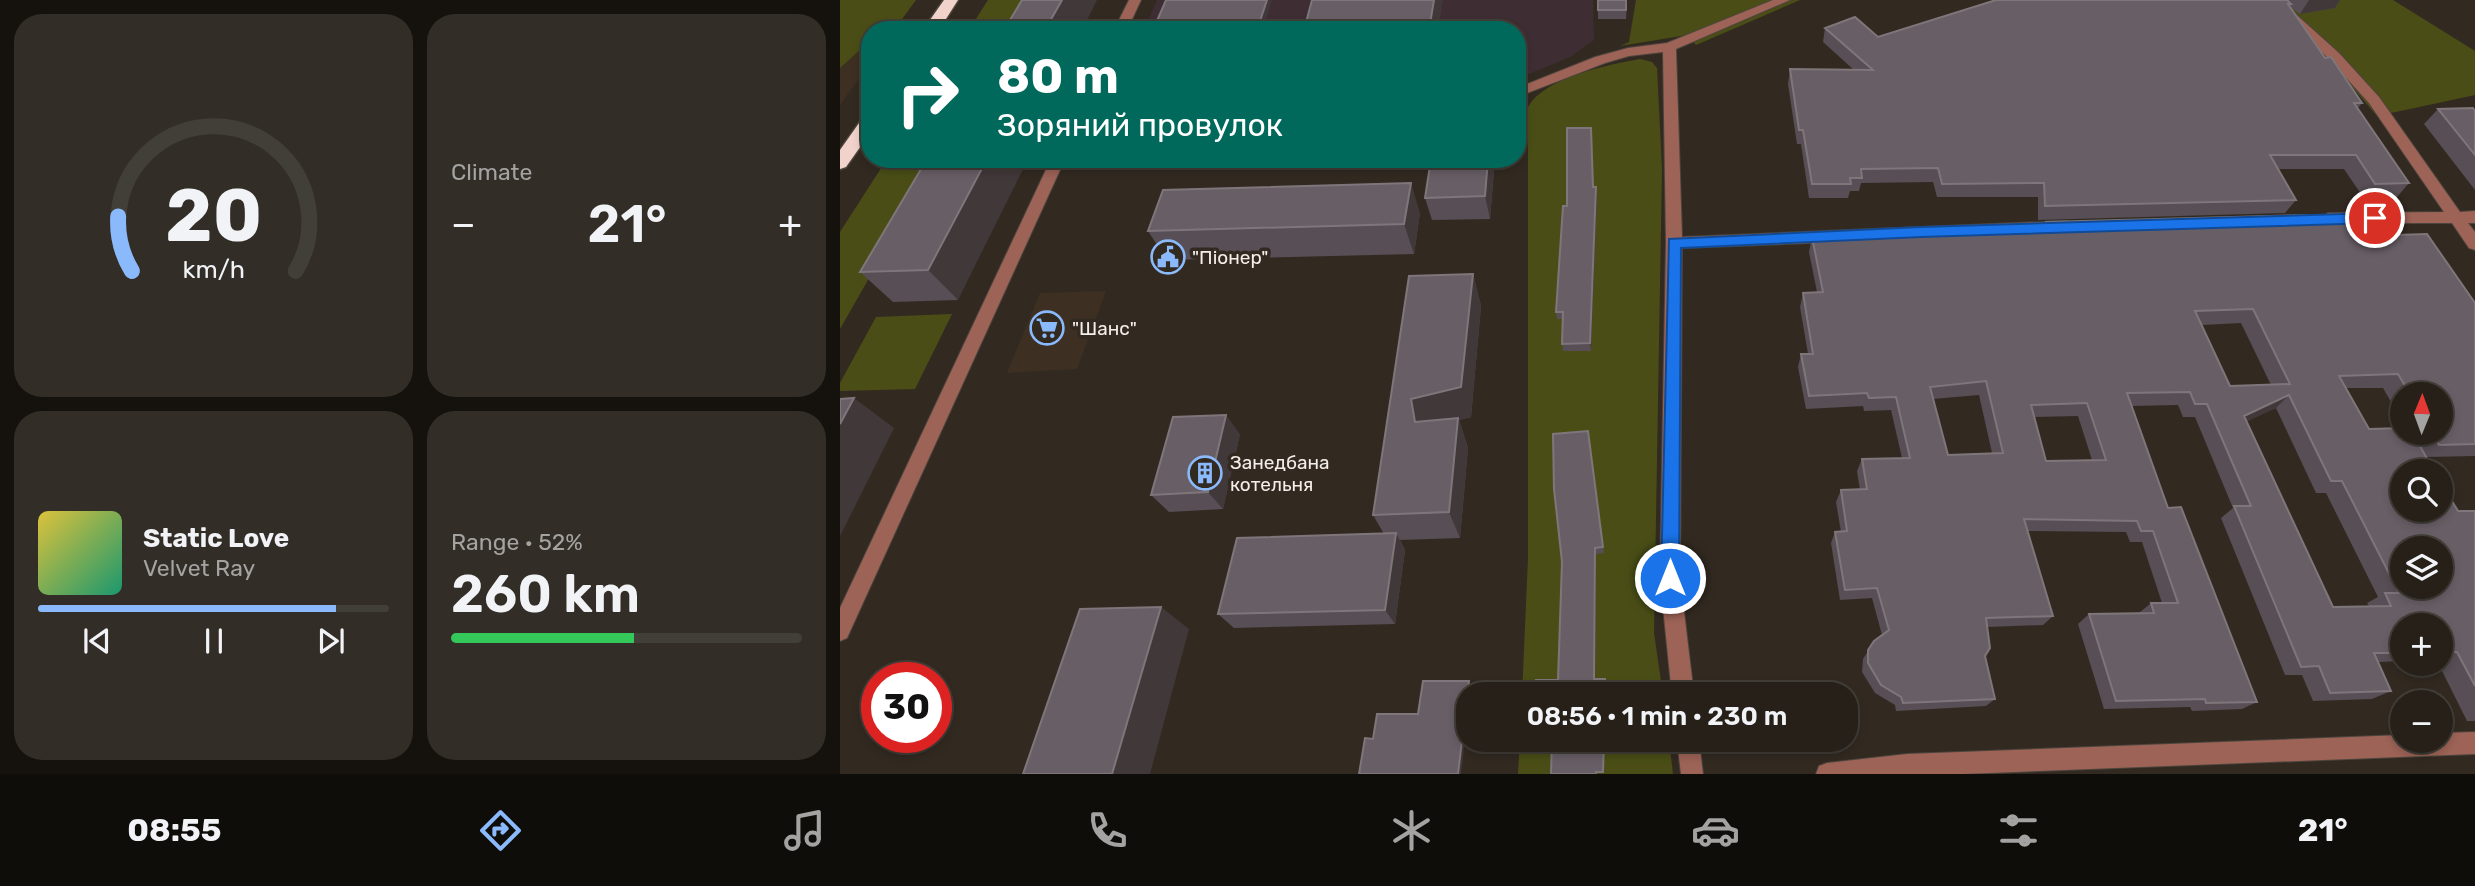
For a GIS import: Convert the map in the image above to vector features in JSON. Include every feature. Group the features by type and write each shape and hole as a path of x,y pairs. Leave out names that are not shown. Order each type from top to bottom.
{"highway":[{"path":"937,21 951,0"},
{"path":"840,163 861,133"}],"street":[{"path":"1124,21 1135,0"},
{"path":"1526,89 1600,60 1628,52 1669,47 1784,0"},
{"path":"2273,0 2334,56 2374,100 2475,244"},
{"path":"1669,47 1674,243 1670,578 1682,682"},
{"path":"840,631 1054,168"},
{"path":"2315,220 2475,217"},
{"path":"1674,243 2078,226"},
{"path":"1827,774 1907,765 2475,743"},
{"path":"1689,752 1692,774"}],"shaded area":[{"path":"1157,0 1593,0 1594,40 1570,57 1526,75 1526,21 1148,21"},
{"path":"861,49 861,76 840,105 840,68"},
{"path":"1106,291 1077,369 1007,373 1040,293"}],"green space":[{"path":"840,0 916,0 901,21 861,21 861,49 840,68"},
{"path":"988,0 1030,0 1018,21 975,21"},
{"path":"1636,0 1800,0 1696,45 1687,35 1620,46 1629,42"},
{"path":"2265,0 2393,0 2475,51 2475,95 2377,116 2324,54"},
{"path":"1640,59 1652,62 1657,68 1662,169 1654,633 1661,682 1523,682 1528,558 1528,107 1536,97 1562,80"},
{"path":"881,168 932,168 840,329 840,232"},
{"path":"952,314 915,389 840,391 840,383 876,317"},
{"path":"1519,752 1670,752 1673,774 1518,774"}],"building":[{"path":"1022,0 1062,0 1050,21 1009,21"},
{"path":"1166,0 1267,0 1260,21 1157,21"},
{"path":"1312,0 1434,0 1430,21 1306,21"},
{"path":"1598,0 1626,0 1626,10 1598,10"},
{"path":"1996,0 2287,0 2325,58 2331,57 2362,103 2354,103 2409,183 2375,184 2356,155 2270,155 2296,200 2045,206 2044,183 1942,184 1938,168 1861,169 1862,178 1850,178 1851,184 1812,184 1803,130 1799,130 1790,69 1873,70 1825,28 1855,17 1878,37"},
{"path":"2473,108 2475,111 2475,155 2438,109"},
{"path":"1567,128 1591,128 1593,187 1596,187 1590,343 1562,344 1563,312 1556,312 1563,206 1567,206"},
{"path":"922,168 982,168 928,270 860,272"},
{"path":"1430,168 1487,168 1485,196 1425,198"},
{"path":"1411,183 1404,224 1148,231 1163,190"},
{"path":"2307,215 2308,218 2350,217 2363,236 2427,234 2475,303 2475,444 2453,445 2454,382 2403,382 2398,374 2339,376 2369,429 2390,428 2390,445 2419,445 2427,459 2390,459 2390,522 2453,522 2453,503 2458,511 2475,511 2475,686 2457,652 2453,652 2453,613 2390,613 2390,653 2374,653 2390,691 2330,693 2319,666 2301,667 2234,506 2251,506 2207,404 2195,404 2190,392 2127,393 2168,508 2181,507 2257,702 2206,703 2205,699 2116,701 2089,614 2154,613 2151,603 2178,603 2153,531 2141,531 2137,521 2024,519 2053,616 1986,618 1990,648 1985,656 1995,699 1903,703 1901,697 1881,685 1868,663 1868,650 1874,641 1889,630 1877,588 1845,590 1835,532 1847,531 1841,490 1867,489 1862,459 1910,458 1896,397 1869,398 1867,393 1809,396 1801,354 1813,354 1803,293 1823,292 1812,237 2046,228 2046,222","holes":["2253,309 2290,384 2230,386 2195,311","1986,381 2003,453 1948,455 1930,387","2289,395 2331,481 2342,481 2390,575 2390,536 2453,536 2453,599 2390,599 2390,593 2385,593 2391,606 2333,607 2244,416","2087,403 2106,460 2046,461 2031,405"]},
{"path":"1473,274 1461,387 1411,399 1415,422 1458,418 1449,512 1373,515 1409,276"},
{"path":"854,398 840,424 840,399"},
{"path":"1226,415 1208,492 1151,495 1173,417"},
{"path":"1588,431 1603,547 1595,548 1594,679 1605,679 1605,682 1536,682 1558,680 1562,562 1554,489 1553,434"},
{"path":"1396,533 1385,610 1218,614 1237,538"},
{"path":"1161,607 1112,774 1023,774 1080,609"},
{"path":"1423,681 1469,681 1456,682 1456,752 1461,752 1458,774 1359,774 1365,738 1373,739 1377,714 1418,714"},
{"path":"1552,752 1604,752 1603,772 1551,774"}],"place":[{"name":"\"Піонер\"","path":"1168,257"},
{"name":"\"Шанс\"","path":"1047,328"},
{"name":"Занедбана котельня","path":"1205,473"}],"route":[{"path":"1670,578 1674,243 1921,232 2375,218"}]}
